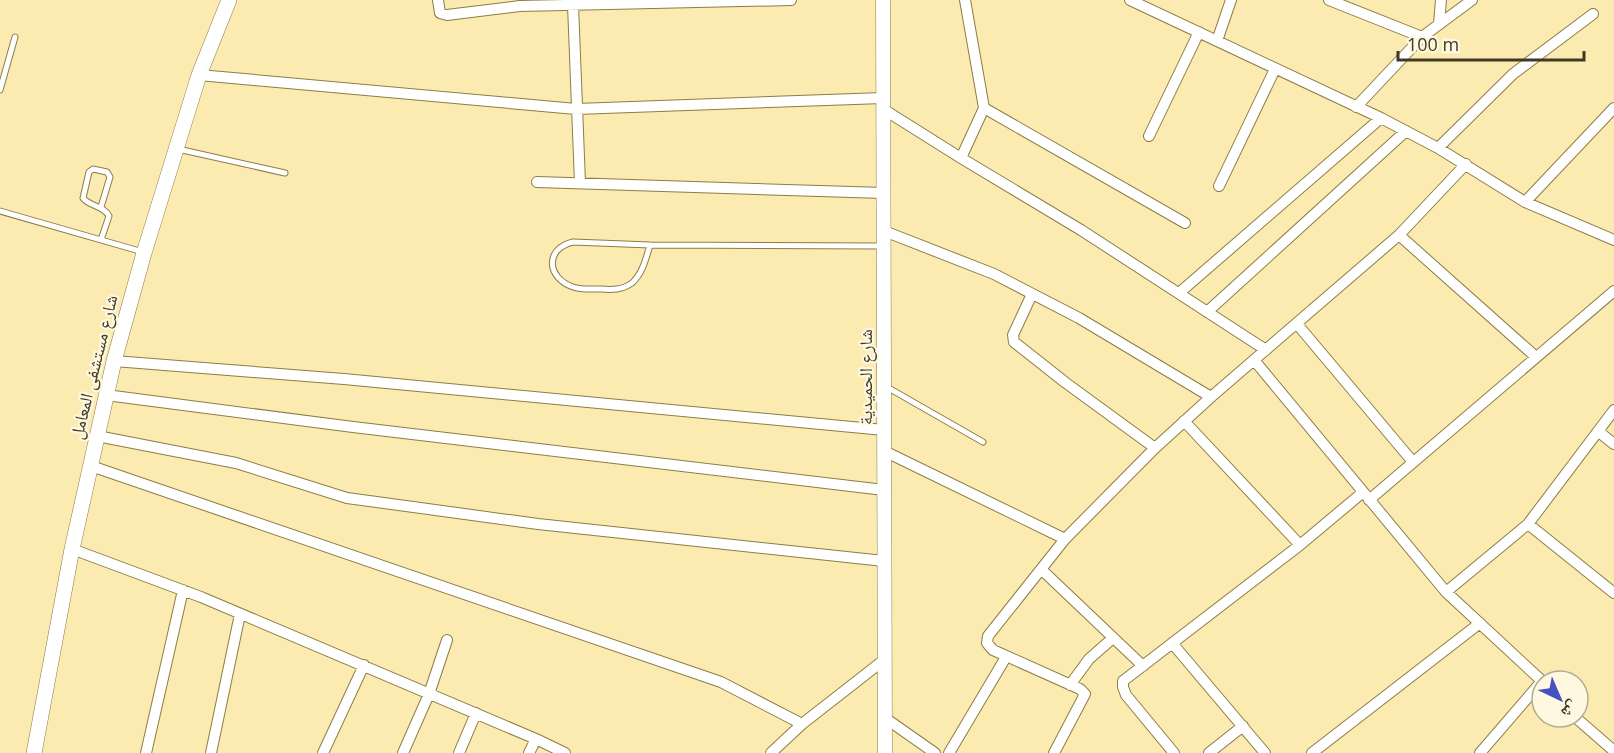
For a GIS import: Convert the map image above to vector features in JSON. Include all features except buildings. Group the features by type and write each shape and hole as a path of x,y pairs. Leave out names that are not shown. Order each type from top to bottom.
{"main road":[{"name":"شارع مستشفى المعامل","path":"34,753 72,549 114,361 144,253 199,75 229,0"}],"street":[{"path":"438,0 440,13 447,15 520,3 573,5 604,2 791,0"},
{"name":"شارع الحميدية","path":"883,0 885,753"},
{"path":"961,158 984,108 965,0"},
{"path":"1130,0 1381,118 1466,164 1525,202 1614,240"},
{"path":"1217,41 1231,0"},
{"path":"1329,0 1422,37"},
{"path":"1439,24 1441,0"},
{"path":"1356,107 1422,37 1472,0"},
{"path":"573,5 580,183"},
{"path":"1438,148 1513,74 1593,15"},
{"path":"1149,136 1199,32"},
{"path":"1220,186 1275,69"},
{"path":"199,75 576,109 883,104 961,158 1081,230 1266,350"},
{"path":"984,108 1185,223"},
{"path":"1525,202 1614,108"},
{"path":"1179,293 1381,118"},
{"path":"1207,312 1406,131"},
{"path":"1054,753 1085,694 1080,689 993,650 987,643 988,636 1065,539 1155,448 1210,397 1399,235 1466,164"},
{"path":"537,182 884,193"},
{"path":"884,231 994,274 1079,318 1210,397"},
{"path":"1399,235 1536,357"},
{"path":"1174,753 1126,694 1123,681 1300,545 1413,462 1614,291"},
{"path":"1032,294 1013,335 1014,342 1155,448"},
{"path":"1297,324 1413,462"},
{"path":"1254,360 1446,592 1530,670"},
{"path":"114,361 344,379 884,430"},
{"path":"106,395 353,427 884,490"},
{"path":"1446,592 1528,524 1614,410"},
{"path":"1184,421 1300,545"},
{"path":"1599,432 1614,444"},
{"path":"97,436 236,463 347,498 538,524 884,561"},
{"path":"884,451 1065,539"},
{"path":"91,466 722,682 802,724"},
{"path":"1528,524 1614,593"},
{"path":"72,549 183,590 364,665 565,753"},
{"path":"1042,570 1143,666"},
{"path":"146,753 183,590"},
{"path":"211,753 240,614"},
{"path":"1312,753 1480,623"},
{"path":"1070,685 1089,659 1113,638"},
{"path":"403,753 429,694 447,640"},
{"path":"1172,643 1265,753"},
{"path":"949,753 1006,657"},
{"path":"771,753 802,724 885,660"},
{"path":"323,753 364,665"},
{"path":"1480,753 1530,695"},
{"path":"459,753 476,713"},
{"path":"885,718 935,753"},
{"path":"1209,753 1243,726"},
{"path":"1588,729 1614,752"},
{"path":"529,753 536,739"}],"lane":[{"path":"0,90 15,37"},
{"path":"176,149 285,173"},
{"path":"101,207 110,177 107,172 93,169 89,172 83,198 86,202 101,207 110,216 101,240"},
{"path":"0,211 144,253"},
{"path":"650,245 641,272 623,289 574,288 560,279 553,267 552,260 556,251 561,245 573,242 650,245 884,246"},
{"path":"884,385 983,442"}]}
